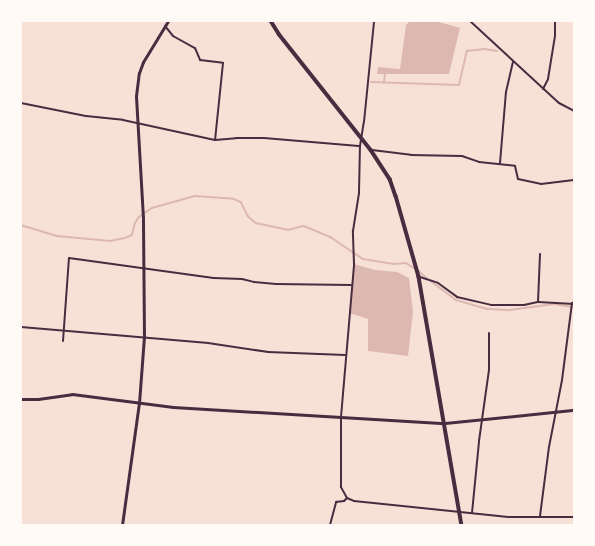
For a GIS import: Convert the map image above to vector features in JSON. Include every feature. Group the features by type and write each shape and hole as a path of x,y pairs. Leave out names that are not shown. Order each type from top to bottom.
{"highway":[{"path":"271,21 279,34 371,150 390,180 419,277 462,525"}],"main road":[{"path":"122,525 139,403 144,337 145,267 136,124 136,96 139,73 150,48 168,21"},
{"path":"21,399 38,400 72,394 173,407 445,423 574,410"}],"street":[{"path":"374,21 364,122 360,146 359,192 353,231 354,264 345,355 341,417 340,488 346,498 354,501 508,517 574,517"},
{"path":"470,21 559,103 574,110"},
{"path":"543,89 548,79 555,36 555,21"},
{"path":"165,26 173,36 195,48 200,60 223,63 215,140"},
{"path":"500,163 506,92 513,62"},
{"path":"21,103 86,116 123,120 215,140 264,138 360,146"},
{"path":"371,150 411,155 462,156 479,162 500,163 515,166 518,179 541,184 574,180"},
{"path":"538,302 540,254"},
{"path":"63,341 69,258 145,267 214,278 242,278 268,284 351,285"},
{"path":"419,277 438,283 457,297 491,305 513,306 538,302 573,304 557,411 549,447 540,516"},
{"path":"21,327 208,343 268,352 345,355"},
{"path":"472,513 489,370 489,333"},
{"path":"330,525 334,504 336,502 344,501 346,498"}],"shaded area":[{"path":"410,21 439,22 460,28 449,74 377,74 378,67 400,69 406,25"},
{"path":"354,264 375,270 397,272 409,278 413,312 408,356 368,351 368,319 349,313"}],"waterway":[{"path":"371,82 459,85 467,51 485,49 497,51"},
{"path":"384,83 385,73"},
{"path":"21,225 58,236 110,241 132,235 135,223 139,217 152,208 195,196 234,199 241,202 248,216 256,223 288,230 303,226 332,238 363,259 394,264 406,263 416,269"},
{"path":"419,271 428,279"},
{"path":"431,281 456,300 488,309 510,310 554,304 574,307"}]}
